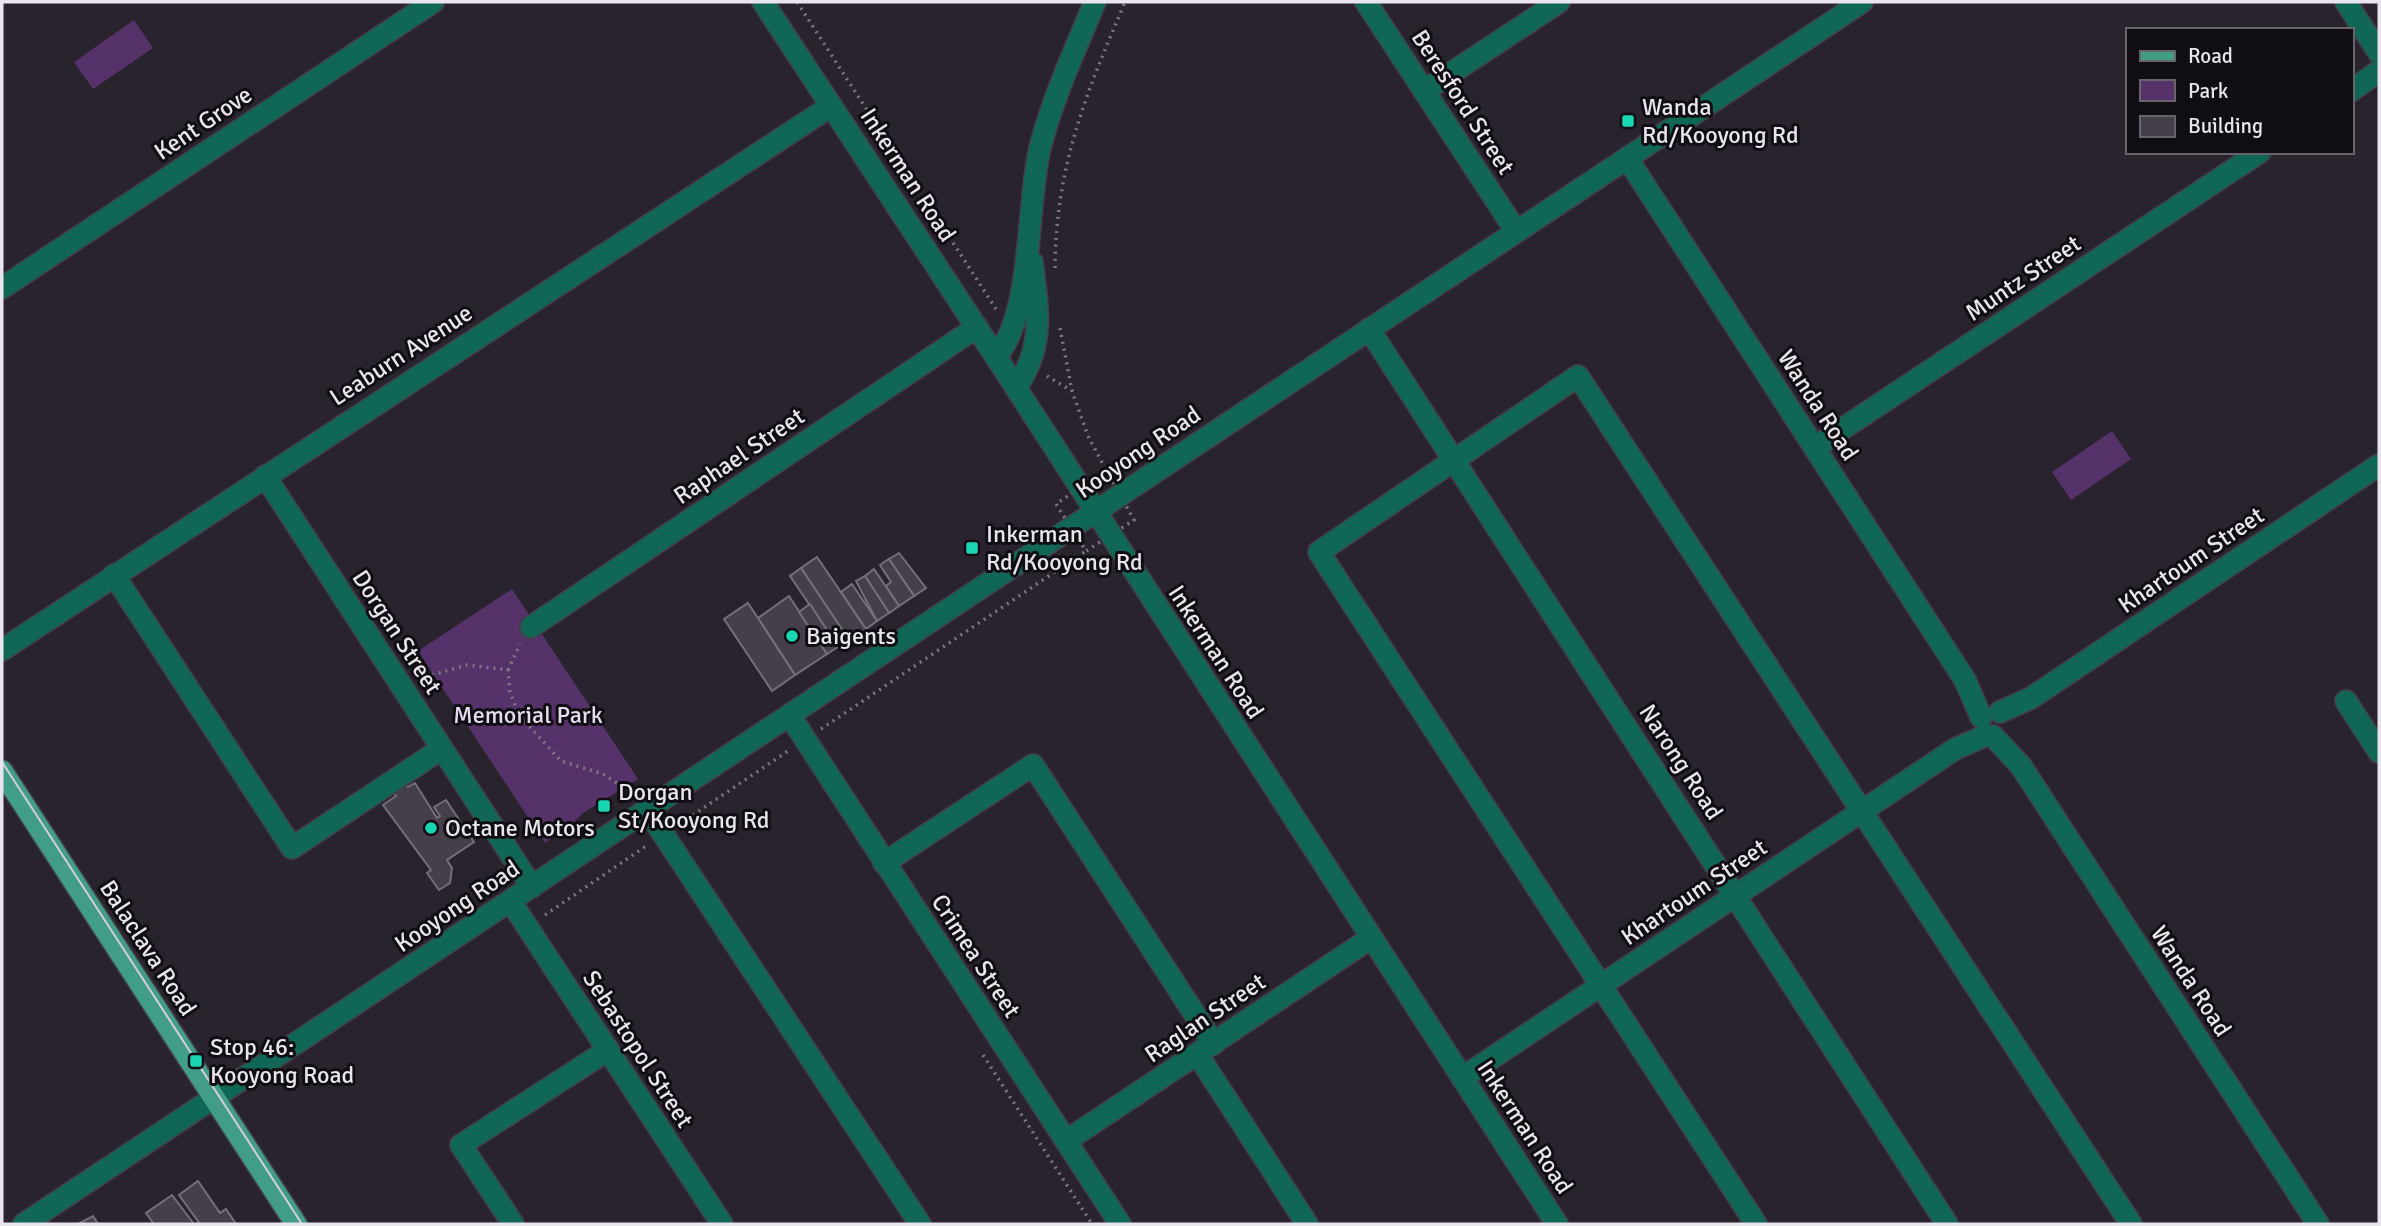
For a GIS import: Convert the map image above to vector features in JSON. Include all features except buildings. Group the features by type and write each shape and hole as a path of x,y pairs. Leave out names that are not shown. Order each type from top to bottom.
{"main road":[{"name":"Balaclava Road","path":"2,771 296,1224"}],"street":[{"name":"Kent Grove","path":"2,288 433,2"},
{"name":"Inkerman Road","path":"763,2 1016,387 1557,1224"},
{"path":"996,357 1011,334 1019,306 1039,151 1048,116 1095,2"},
{"name":"Beresford Street","path":"1366,2 1516,231"},
{"path":"1424,91 1559,2"},
{"name":"Kooyong Road","path":"24,1224 1862,2"},
{"path":"2346,2 2379,53"},
{"path":"2353,90 2379,71"},
{"name":"Leaburn Avenue","path":"2,650 831,106"},
{"name":"Muntz Street","path":"1815,447 2257,154"},
{"name":"Wanda Road","path":"1627,158 2318,1224"},
{"path":"1016,387 1033,360 1039,330 1028,229"},
{"name":"Raphael Street","path":"531,627 977,327"},
{"name":"Narong Road","path":"1369,329 1947,1224"},
{"path":"1756,1224 1319,552 1578,376 2131,1224"},
{"name":"Khartoum Street","path":"1462,1078 2379,465"},
{"name":"Dorgan Street","path":"265,476 532,887"},
{"path":"114,575 292,848 441,748"},
{"path":"2346,701 2379,752"},
{"name":"Crimea Street","path":"790,716 1119,1224"},
{"path":"884,863 1033,765 1206,1050 1307,1224"},
{"path":"648,811 920,1224"},
{"name":"Sebastopol Street","path":"511,902 722,1224"},
{"name":"Raglan Street","path":"1066,1140 1206,1050 1371,938"},
{"path":"513,1224 461,1145 608,1050"}],"path":[{"path":"797,2 1011,334"},
{"path":"1055,275 1056,235 1066,159 1093,76 1125,2"},
{"path":"1058,315 1072,391 1088,436 1106,470"},
{"path":"1033,360 1044,374 1072,391"},
{"path":"531,627 512,656 508,670 510,692 519,715 561,761 603,774 627,790"},
{"path":"432,675 467,665 508,670"}],"green space":[{"path":"134,20 153,48 93,89 74,62"},
{"path":"2112,431 2131,459 2071,500 2052,472"},
{"name":"Memorial Park","path":"512,589 638,779 583,813 545,843 418,651"}],"tram line":[{"path":"2,762 302,1224"}],"place":[{"name":"Wanda Rd/Kooyong Rd","path":"1628,121"},
{"name":"Inkerman Rd/Kooyong Rd","path":"972,548"},
{"name":"Baigents","path":"792,636"},
{"name":"Dorgan St/Kooyong Rd","path":"604,806"},
{"name":"Octane Motors","path":"431,828"},
{"name":"Stop 46: Kooyong Road","path":"196,1061"}]}
